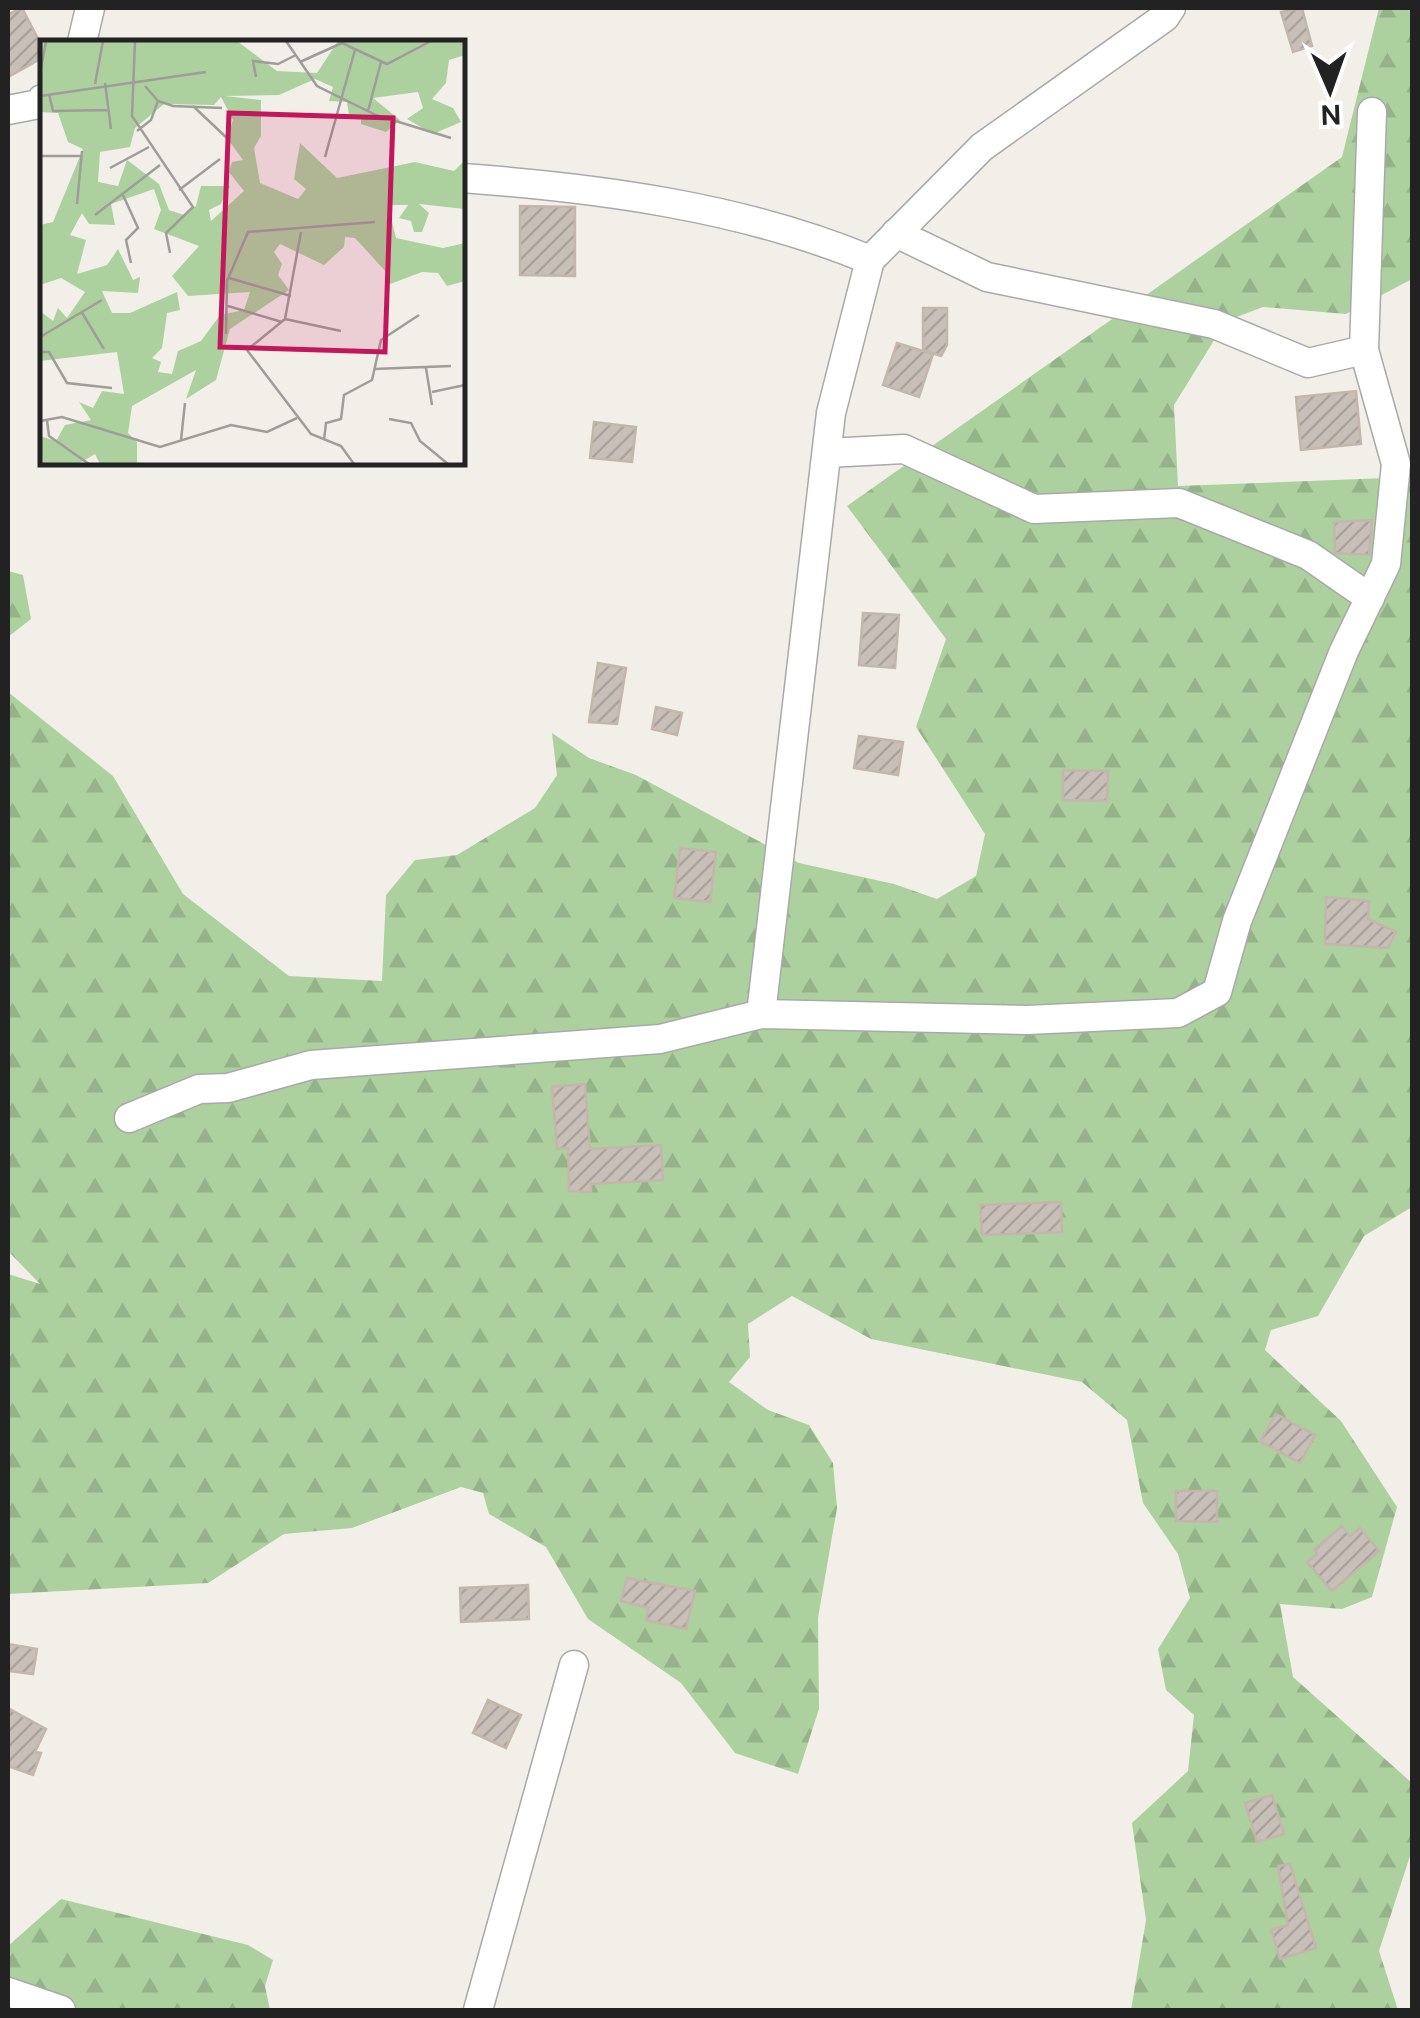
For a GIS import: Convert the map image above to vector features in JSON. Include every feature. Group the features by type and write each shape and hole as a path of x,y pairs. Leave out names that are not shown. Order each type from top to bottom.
{"street":[{"path":"82,40 90,8"},
{"path":"761,1014 832,413 870,260 982,147 1165,17 1171,8"},
{"path":"8,110 40,102"},
{"path":"129,1118 198,1089 228,1088 312,1064 660,1040 761,1014 1026,1020 1178,1013 1216,992 1244,903 1386,564 1396,464 1364,350 1372,112"},
{"path":"465,178 691,208 809,234 870,260"},
{"path":"896,233 987,277 1214,324 1308,363 1364,350"},
{"path":"827,453 904,450 1034,509 1179,503 1308,555 1370,598"},
{"path":"478,2010 574,1665"},
{"path":"8,1992 60,2010"}],"green space":[{"path":"1379,8 1412,8 1412,279 1346,314 1263,307 1226,321 1174,405 1178,486 1412,477 1412,1207 1364,1236 1318,1316 1271,1330 1265,1350 1341,1421 1397,1507 1372,1597 1342,1609 1280,1604 1293,1677 1412,1783 1412,1850 1379,1951 1398,2010 1131,2010 1146,1920 1132,1823 1188,1771 1194,1715 1166,1690 1158,1649 1190,1598 1178,1554 1143,1503 1127,1420 1082,1382 871,1339 792,1296 748,1324 750,1357 729,1382 768,1410 809,1425 833,1463 837,1508 818,1618 819,1709 798,1774 735,1753 681,1683 588,1619 546,1547 489,1514 483,1493 461,1487 352,1528 284,1534 208,1583 8,1594 8,1274 40,1284 8,1251 8,692 113,776 183,894 289,976 382,981 386,895 415,860 457,855 535,808 557,775 552,733 589,758 636,775 799,863 894,884 937,899 976,876 985,834 916,727 946,639 847,506 1342,157"},
{"path":"8,571 23,575 31,619 8,637"},
{"path":"61,1899 248,1945 273,1960 265,1986 270,2010 8,2010 8,1946"}],"building":[{"path":"22,8 40,42 40,59 8,77 8,14"},
{"path":"1302,8 1312,46 1293,52 1281,12"},
{"path":"520,206 575,207 575,276 520,275"},
{"path":"923,308 947,308 947,345 941,356 923,350"},
{"path":"897,343 933,354 919,397 883,385"},
{"path":"1356,391 1361,444 1301,450 1296,397"},
{"path":"594,422 636,427 632,462 590,458"},
{"path":"1372,520 1369,555 1335,553 1334,522"},
{"path":"863,613 899,615 895,668 859,665"},
{"path":"598,663 626,668 617,724 589,722"},
{"path":"656,707 682,713 677,735 652,729"},
{"path":"859,736 903,742 898,775 854,768"},
{"path":"1063,770 1108,771 1107,801 1063,800"},
{"path":"680,848 716,852 710,902 674,898"},
{"path":"1326,897 1369,901 1368,919 1396,932 1388,948 1325,944"},
{"path":"585,1084 590,1149 661,1145 663,1180 591,1184 591,1192 569,1191 568,1148 557,1149 552,1087"},
{"path":"1061,1202 1062,1232 982,1235 980,1205"},
{"path":"1276,1414 1315,1435 1300,1463 1260,1441"},
{"path":"1176,1491 1217,1491 1217,1522 1176,1521"},
{"path":"1342,1526 1350,1536 1360,1528 1379,1551 1332,1591 1307,1562 1317,1554 1314,1550"},
{"path":"627,1578 695,1591 686,1629 646,1620 649,1608 621,1601"},
{"path":"528,1585 529,1619 461,1622 460,1588"},
{"path":"8,1644 37,1649 33,1674 8,1671"},
{"path":"488,1700 521,1715 506,1748 473,1733"},
{"path":"8,1708 46,1729 35,1752 41,1753 33,1775 8,1766"},
{"path":"1272,1795 1284,1834 1257,1842 1245,1803"},
{"path":"1290,1864 1316,1948 1280,1959 1271,1930 1288,1925 1278,1866"}]}
